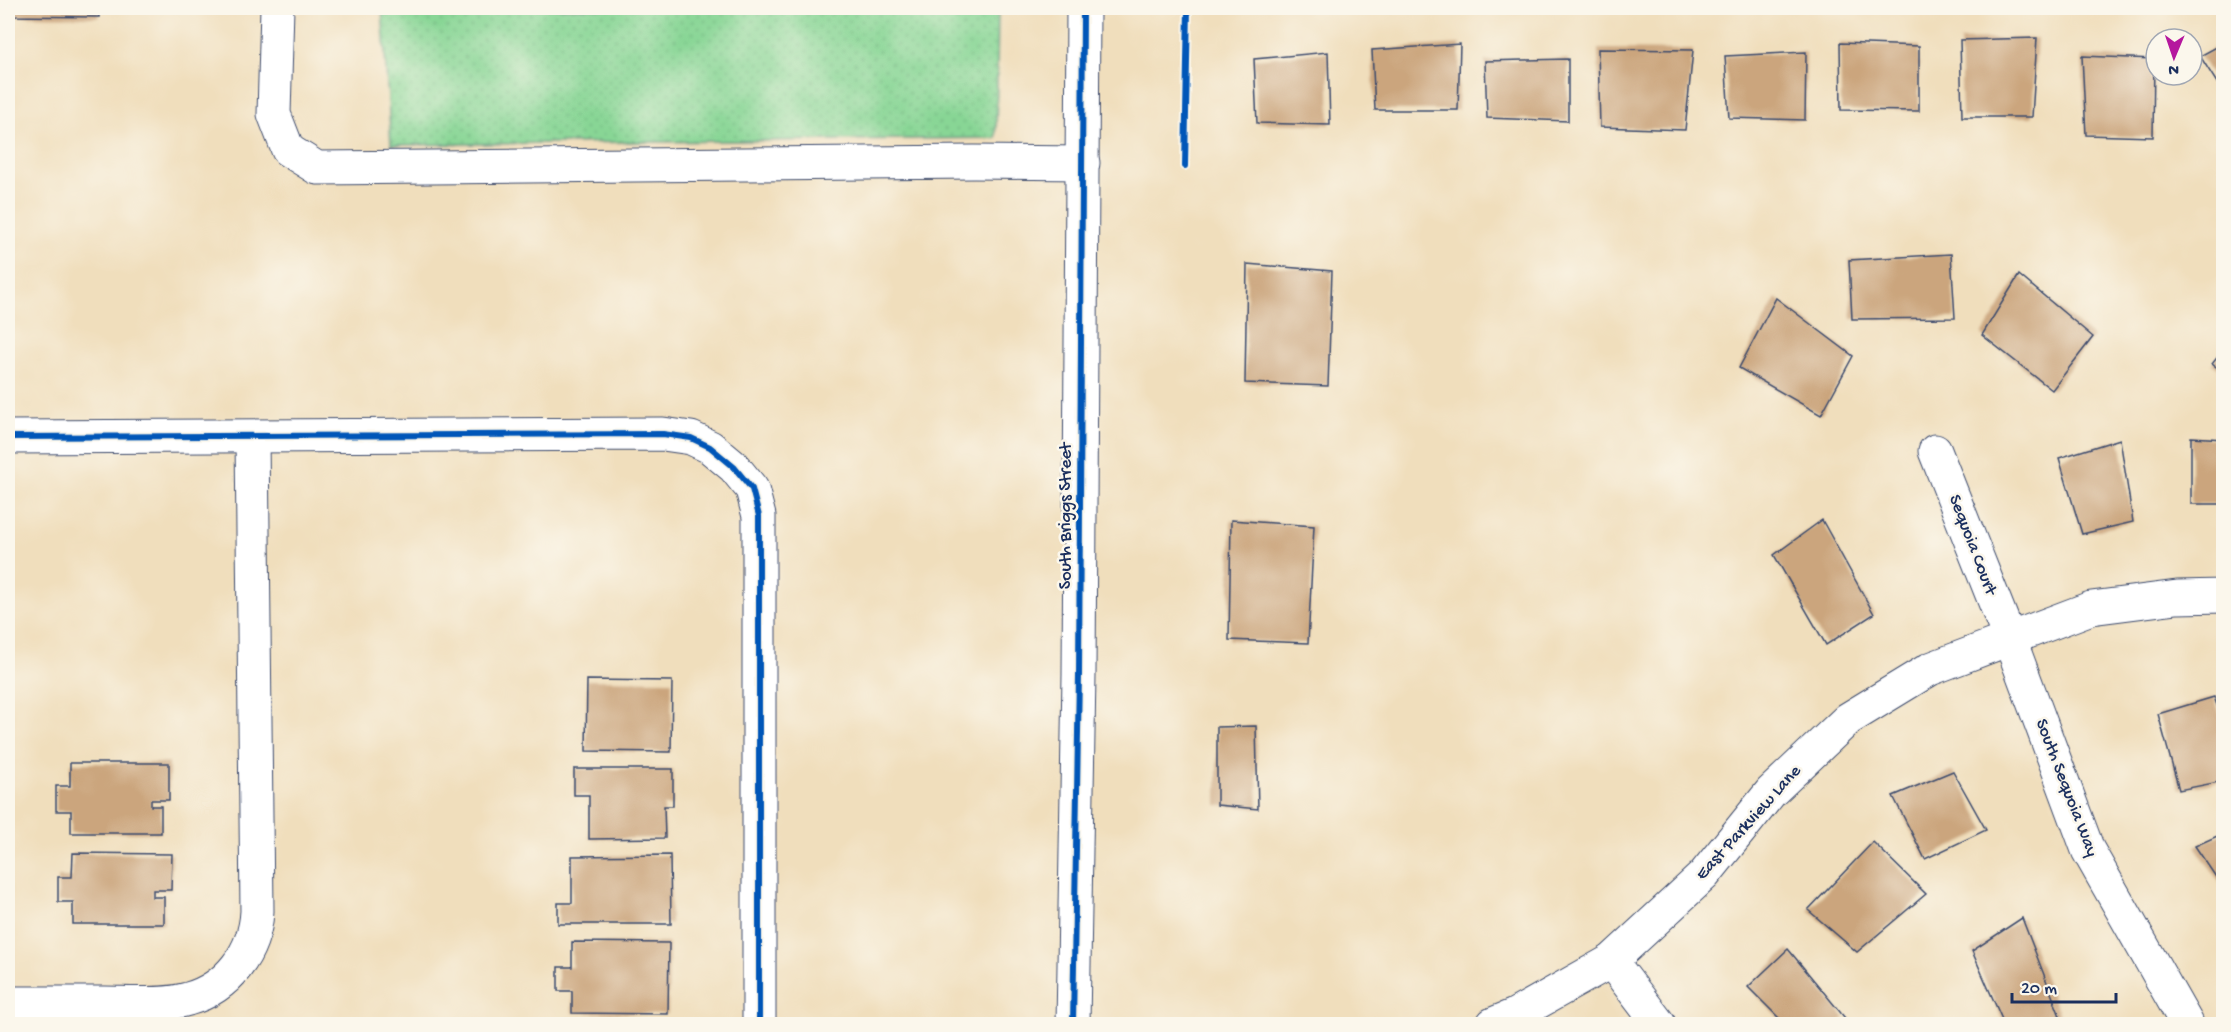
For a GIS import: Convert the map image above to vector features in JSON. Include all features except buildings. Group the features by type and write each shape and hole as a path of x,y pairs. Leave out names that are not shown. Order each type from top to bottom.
{"street":[{"path":"277,8 274,114 288,150 317,168 1083,163"},
{"name":"South Briggs Street","path":"1073,1024 1080,652 1083,8"},
{"path":"8,437 663,434 692,438 710,447 734,467 752,489 759,516 759,1024"},
{"path":"8,1003 186,1000 213,990 236,968 251,944 256,929 257,911 252,437"},
{"name":"Sequoia Court","path":"1935,451 2010,640"},
{"name":"East Parkview Lane","path":"1493,1024 1515,1015 1611,961 1704,875 1771,792 1848,719 1930,669 2091,608 2177,597 2223,596"},
{"name":"South Sequoia Way","path":"2010,640 2088,850 2187,1024"},
{"path":"1611,961 1659,1024"}],"green space":[{"path":"382,8 998,8 996,138 391,145"}],"cycle path":[{"path":"1073,1024 1079,675 1083,8"},
{"path":"1185,166 1188,8"},
{"path":"8,437 663,434 691,438 710,447 734,467 752,489 759,516 759,1024"}]}
